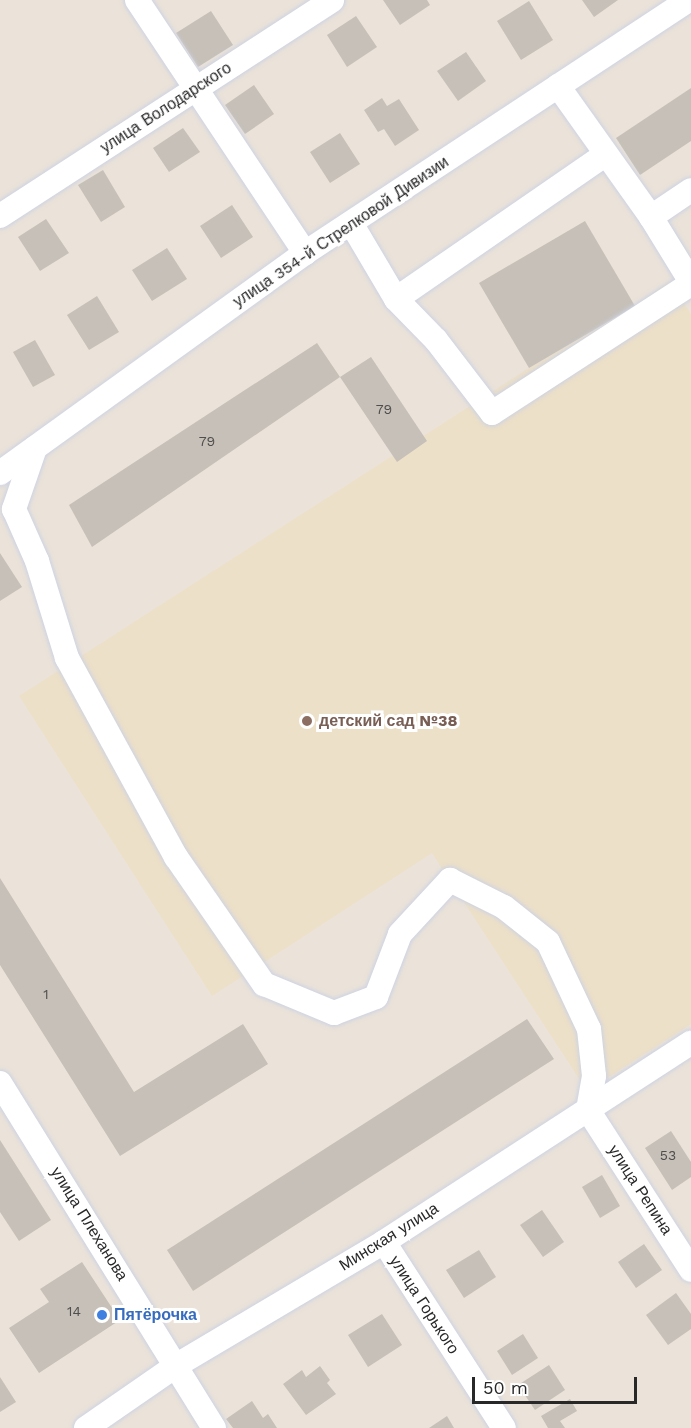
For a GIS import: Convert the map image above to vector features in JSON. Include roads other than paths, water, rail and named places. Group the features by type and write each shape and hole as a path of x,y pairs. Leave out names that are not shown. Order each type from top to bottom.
{"street":[{"path":"137,0 305,253"},
{"name":"улица Володарского","path":"0,216 333,0"},
{"name":"улица 354-й Стрелковой Дивизии","path":"0,473 305,253 688,0"},
{"path":"351,223 396,299 436,340 492,413 691,283 651,217 558,86"},
{"path":"396,299 606,154"},
{"path":"651,217 691,190"},
{"path":"35,448 14,509 37,561 67,658 176,857 264,984 333,1013 376,997 400,934 450,880 504,907 548,942 589,1029 594,1076 588,1110"},
{"name":"Минская улица","path":"86,1428 177,1365 384,1242 691,1043"},
{"name":"улица Плеханова","path":"0,1083 214,1428"},
{"name":"улица Репина","path":"588,1110 691,1270"},
{"name":"улица Горького","path":"384,1242 504,1428"}],"place":[{"name":"детский сад №38","path":"307,721"},
{"name":"Пятёрочка","path":"102,1315"}]}
